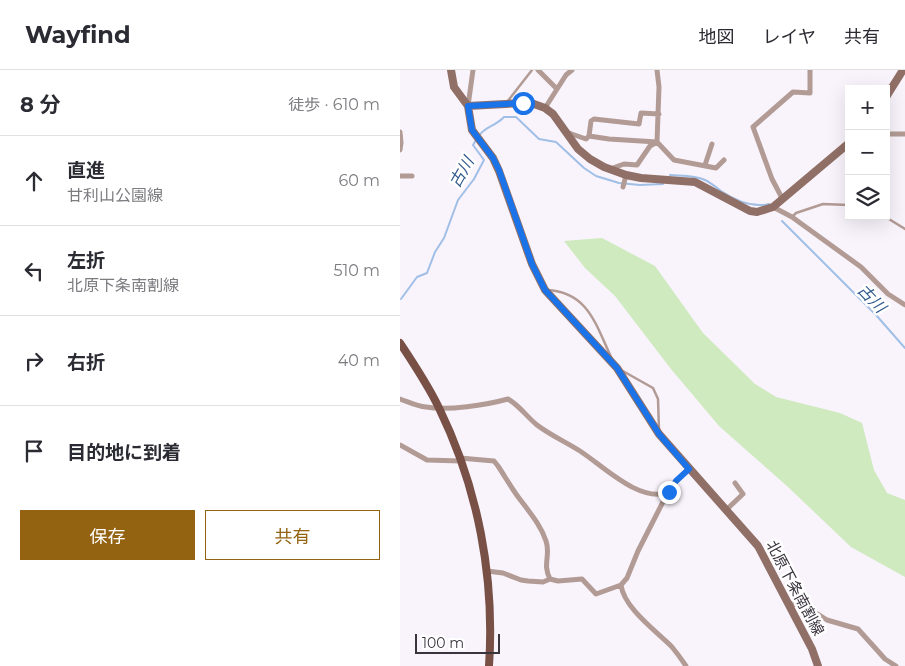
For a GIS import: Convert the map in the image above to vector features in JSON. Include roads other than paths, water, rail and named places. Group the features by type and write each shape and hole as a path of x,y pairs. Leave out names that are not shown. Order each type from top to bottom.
{"main road":[{"path":"451,70 454,88 468,106 534,104 545,108 553,114 578,149 590,159 625,177 695,182 750,212 773,207 845,147"},
{"path":"890,91 903,70"},
{"name":"北原下条南割線","path":"468,106 472,130 481,140 499,170 532,264 545,290 617,368 659,434 758,546 812,649 818,666"},
{"path":"400,343 439,408 461,460 477,513 488,571 491,618 489,666"}],"street":[{"path":"468,106 473,70"},
{"path":"538,70 557,88"},
{"path":"545,108 566,74 572,70"},
{"path":"656,70 659,87 657,142"},
{"path":"782,198 772,179 753,127 793,92 810,93 810,70"},
{"path":"634,108 641,113 659,114"},
{"path":"589,136 591,121 594,119 639,124 641,113"},
{"path":"400,132 400,150"},
{"path":"565,132 586,139 589,136 657,142 674,160 716,168 724,160"},
{"path":"890,134 905,134"},
{"path":"610,169 624,164 637,164 650,146 657,142"},
{"path":"705,165 712,144"},
{"path":"400,176 412,176"},
{"path":"623,187 625,177"},
{"path":"773,207 792,217 861,266 888,294 905,305"},
{"path":"400,399 409,404 439,408 490,404 508,399 538,426 582,452 620,481 650,492 661,494 669,492"},
{"path":"400,445 427,460 494,461 522,502 533,514 546,540 548,550 546,568 550,579"},
{"path":"488,571 502,572 528,581 543,582 550,579 558,581 582,579 596,594 621,585 627,578 638,550 669,492 676,481 689,469"},
{"path":"726,510 743,494 735,483"},
{"path":"621,585 621,590 636,613 672,648 686,666"},
{"path":"788,602 813,611 827,620 858,629 885,660 896,666"}],"lane":[{"path":"505,104 532,70"},
{"path":"792,217 796,213 823,204 845,205"},
{"path":"890,220 905,229"},
{"path":"545,290 557,290 579,301 588,309 617,368 653,388 658,399 659,434"}],"waterway":[{"name":"古川","path":"479,136 484,130 504,117 516,117 539,139 556,142 584,168 596,176 619,183 640,185 663,184"},
{"name":"古川","path":"401,299 417,277 427,273 435,252 444,238 458,200 474,179 484,160 473,145 476,140"},
{"name":"古川","path":"670,175 701,178 727,195 744,203 756,205 769,204"},
{"name":"古川","path":"782,221 876,315 905,348"}]}
